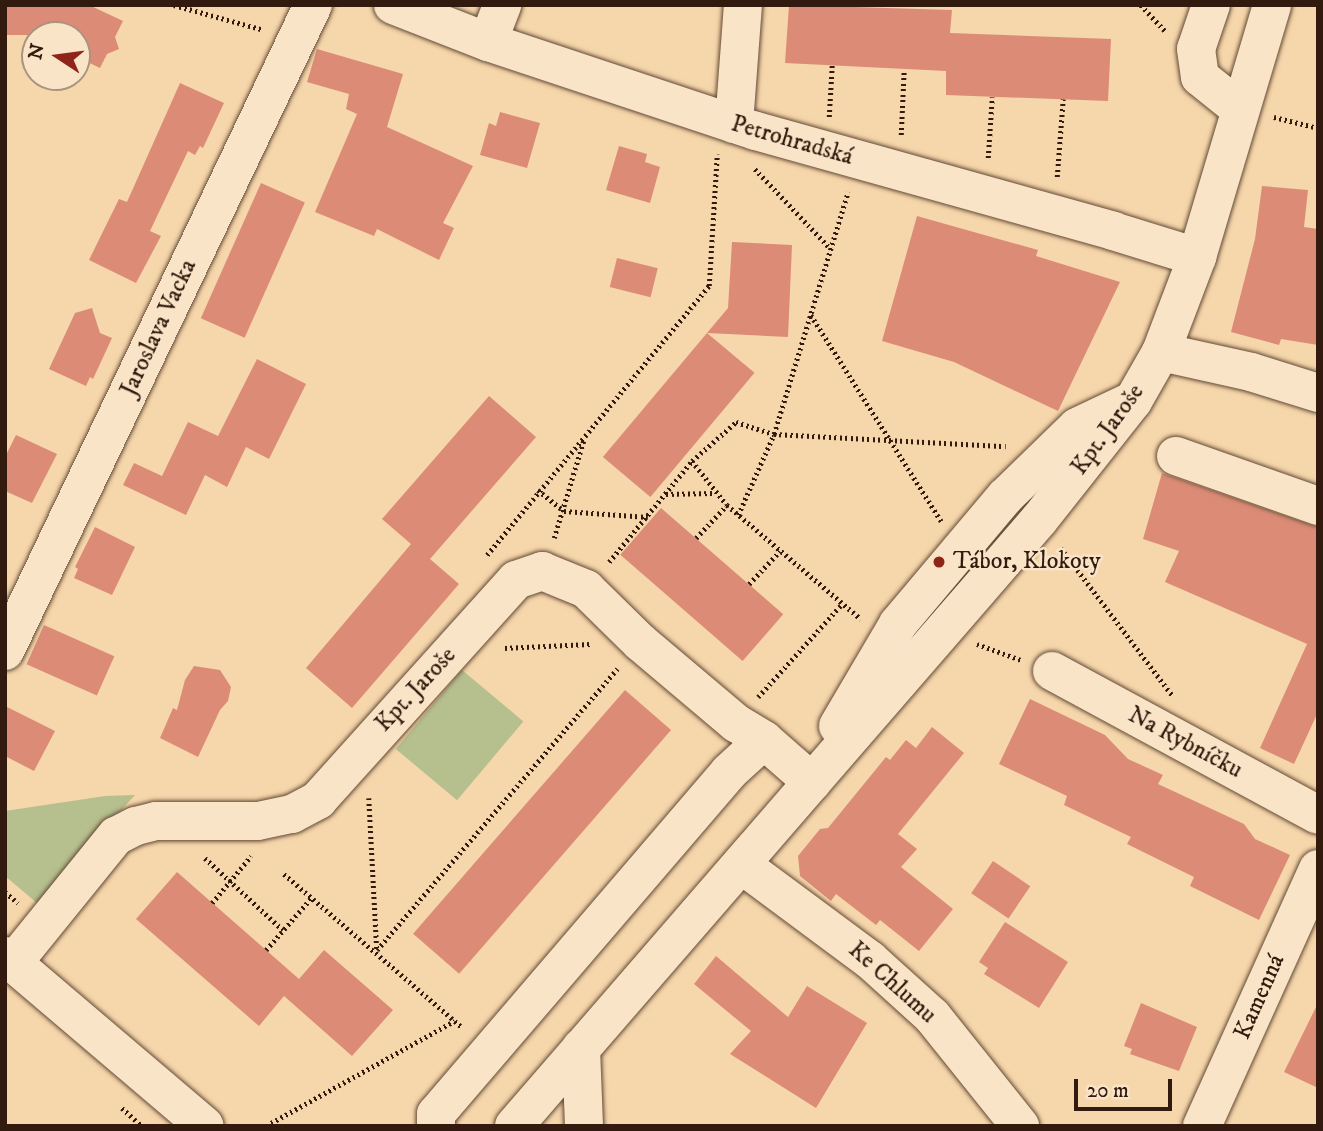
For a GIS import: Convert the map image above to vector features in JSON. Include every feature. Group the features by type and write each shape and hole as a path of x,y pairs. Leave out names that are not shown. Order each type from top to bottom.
{"street":[{"name":"Jaroslava Vacka","path":"5,651 313,5"},
{"name":"Petrohradská","path":"393,5 726,135 1113,231 1197,257"},
{"path":"488,42 502,5"},
{"path":"726,135 743,5"},
{"path":"1211,5 1196,49 1200,77 1240,109"},
{"name":"Kpt. Jaroše","path":"514,1126 1040,520 1133,401 1161,352 1197,257 1272,5"},
{"path":"1161,352 1251,372 1318,393"},
{"path":"529,576 586,589 640,642 736,723 764,740 812,782 830,740 886,642 974,532 1077,427 1133,401"},
{"path":"1176,456 1318,506"},
{"name":"Kpt. Jaroše","path":"205,1126 9,960 116,836 136,826 156,821 258,821 292,814 318,800 452,650 529,576"},
{"name":"Na Rybníčku","path":"1052,671 1318,815"},
{"path":"436,1126 436,1114 729,772 764,740"},
{"name":"Ke Chlumu","path":"742,865 870,960 932,1016 1020,1126"},
{"name":"Kamenná","path":"1202,1126 1318,869"},
{"path":"581,1048 584,1126"}],"path":[{"path":"174,5 268,31"},
{"path":"1141,5 1172,38"},
{"path":"829,117 832,65"},
{"path":"901,136 904,69"},
{"path":"988,159 992,96"},
{"path":"1057,177 1063,99"},
{"path":"1240,109 1318,128"},
{"path":"585,434 564,511 529,576 487,555 585,434 709,286 726,135"},
{"path":"749,163 831,250"},
{"path":"738,515 774,434 851,183"},
{"path":"811,315 947,531"},
{"path":"586,589 692,461 736,422 774,434 1017,447"},
{"path":"692,461 727,505 871,627"},
{"path":"538,491 564,511 648,517"},
{"path":"665,494 714,492"},
{"path":"695,538 727,505"},
{"path":"1040,520 1169,689 1174,701"},
{"path":"749,584 780,551"},
{"path":"754,701 842,604"},
{"path":"942,631 1052,671"},
{"path":"452,650 640,642"},
{"path":"377,950 640,642"},
{"path":"369,795 377,950"},
{"path":"195,849 283,930"},
{"path":"212,903 256,850"},
{"path":"284,874 377,950 466,1031"},
{"path":"266,950 312,897"},
{"path":"271,1123 454,1021"},
{"path":"122,1108 142,1126"}],"green space":[{"path":"462,670 523,721 457,800 396,749"},
{"path":"135,795 37,903 5,876 5,811 105,796"}],"building":[{"path":"5,5 89,5 123,21 115,37 119,49 107,54 100,68 91,64 91,21 21,21 21,35 5,35"},
{"path":"789,5 952,10 950,33 1111,39 1108,101 946,95 946,71 785,63"},
{"path":"317,49 403,74 387,127 473,166 443,223 454,228 439,260 377,229 374,236 315,212 357,114 346,109 349,94 307,82"},
{"path":"180,83 224,103 203,148 200,146 195,155 188,151 150,231 161,236 136,283 89,260 119,199 127,202"},
{"path":"500,112 540,123 527,168 480,155 489,123 496,126"},
{"path":"619,146 647,154 645,162 660,167 650,203 606,190"},
{"path":"261,183 305,203 245,338 201,318"},
{"path":"1262,186 1308,190 1304,227 1318,229 1318,345 1281,339 1279,345 1231,332 1255,239"},
{"path":"917,216 1038,250 1036,256 1120,282 1058,411 954,362 882,341"},
{"path":"732,242 792,245 788,337 707,333 728,308"},
{"path":"617,258 658,268 650,297 610,287"},
{"path":"92,308 100,333 112,338 93,379 90,377 86,386 49,369 75,313"},
{"path":"707,333 754,373 650,497 603,457"},
{"path":"257,359 306,384 269,459 246,447 227,487 205,475 186,515 123,485 134,463 162,476 188,422 218,436"},
{"path":"489,396 536,437 430,559 459,584 352,708 306,668 411,544 382,519"},
{"path":"16,435 57,454 32,503 5,491 5,457"},
{"path":"1162,473 1318,527 1318,712 1294,764 1260,748 1307,644 1165,582 1179,551 1143,539"},
{"path":"661,508 783,614 743,661 620,555"},
{"path":"95,527 135,547 112,595 74,578 78,569 75,567"},
{"path":"44,625 114,656 97,696 27,664"},
{"path":"194,666 220,670 231,687 228,701 220,710 198,757 160,738 173,708 177,710 185,680"},
{"path":"625,690 671,730 459,974 413,934"},
{"path":"1030,699 1105,735 1128,759 1163,775 1158,784 1244,824 1255,839 1290,855 1259,920 1190,886 1194,877 1127,844 1131,837 1064,805 1067,796 999,764"},
{"path":"5,706 55,731 34,771 5,756"},
{"path":"932,727 964,753 898,834 917,849 901,867 953,909 919,951 880,920 876,925 836,894 831,901 800,876 798,856 820,829 828,828 886,757 890,760 906,740 916,748"},
{"path":"993,861 1030,886 1008,918 971,893"},
{"path":"177,872 299,979 324,950 393,1010 352,1056 284,996 259,1026 136,919"},
{"path":"1005,922 1068,962 1039,1008 984,974 988,968 979,962"},
{"path":"716,956 788,1017 807,986 867,1023 816,1108 730,1054 751,1031 694,984"},
{"path":"1141,1003 1197,1027 1179,1071 1130,1054 1132,1049 1124,1046"},
{"path":"1318,1003 1318,1088 1284,1072"}],"place":[{"name":"Tábor, Klokoty","path":"939,562"}]}
